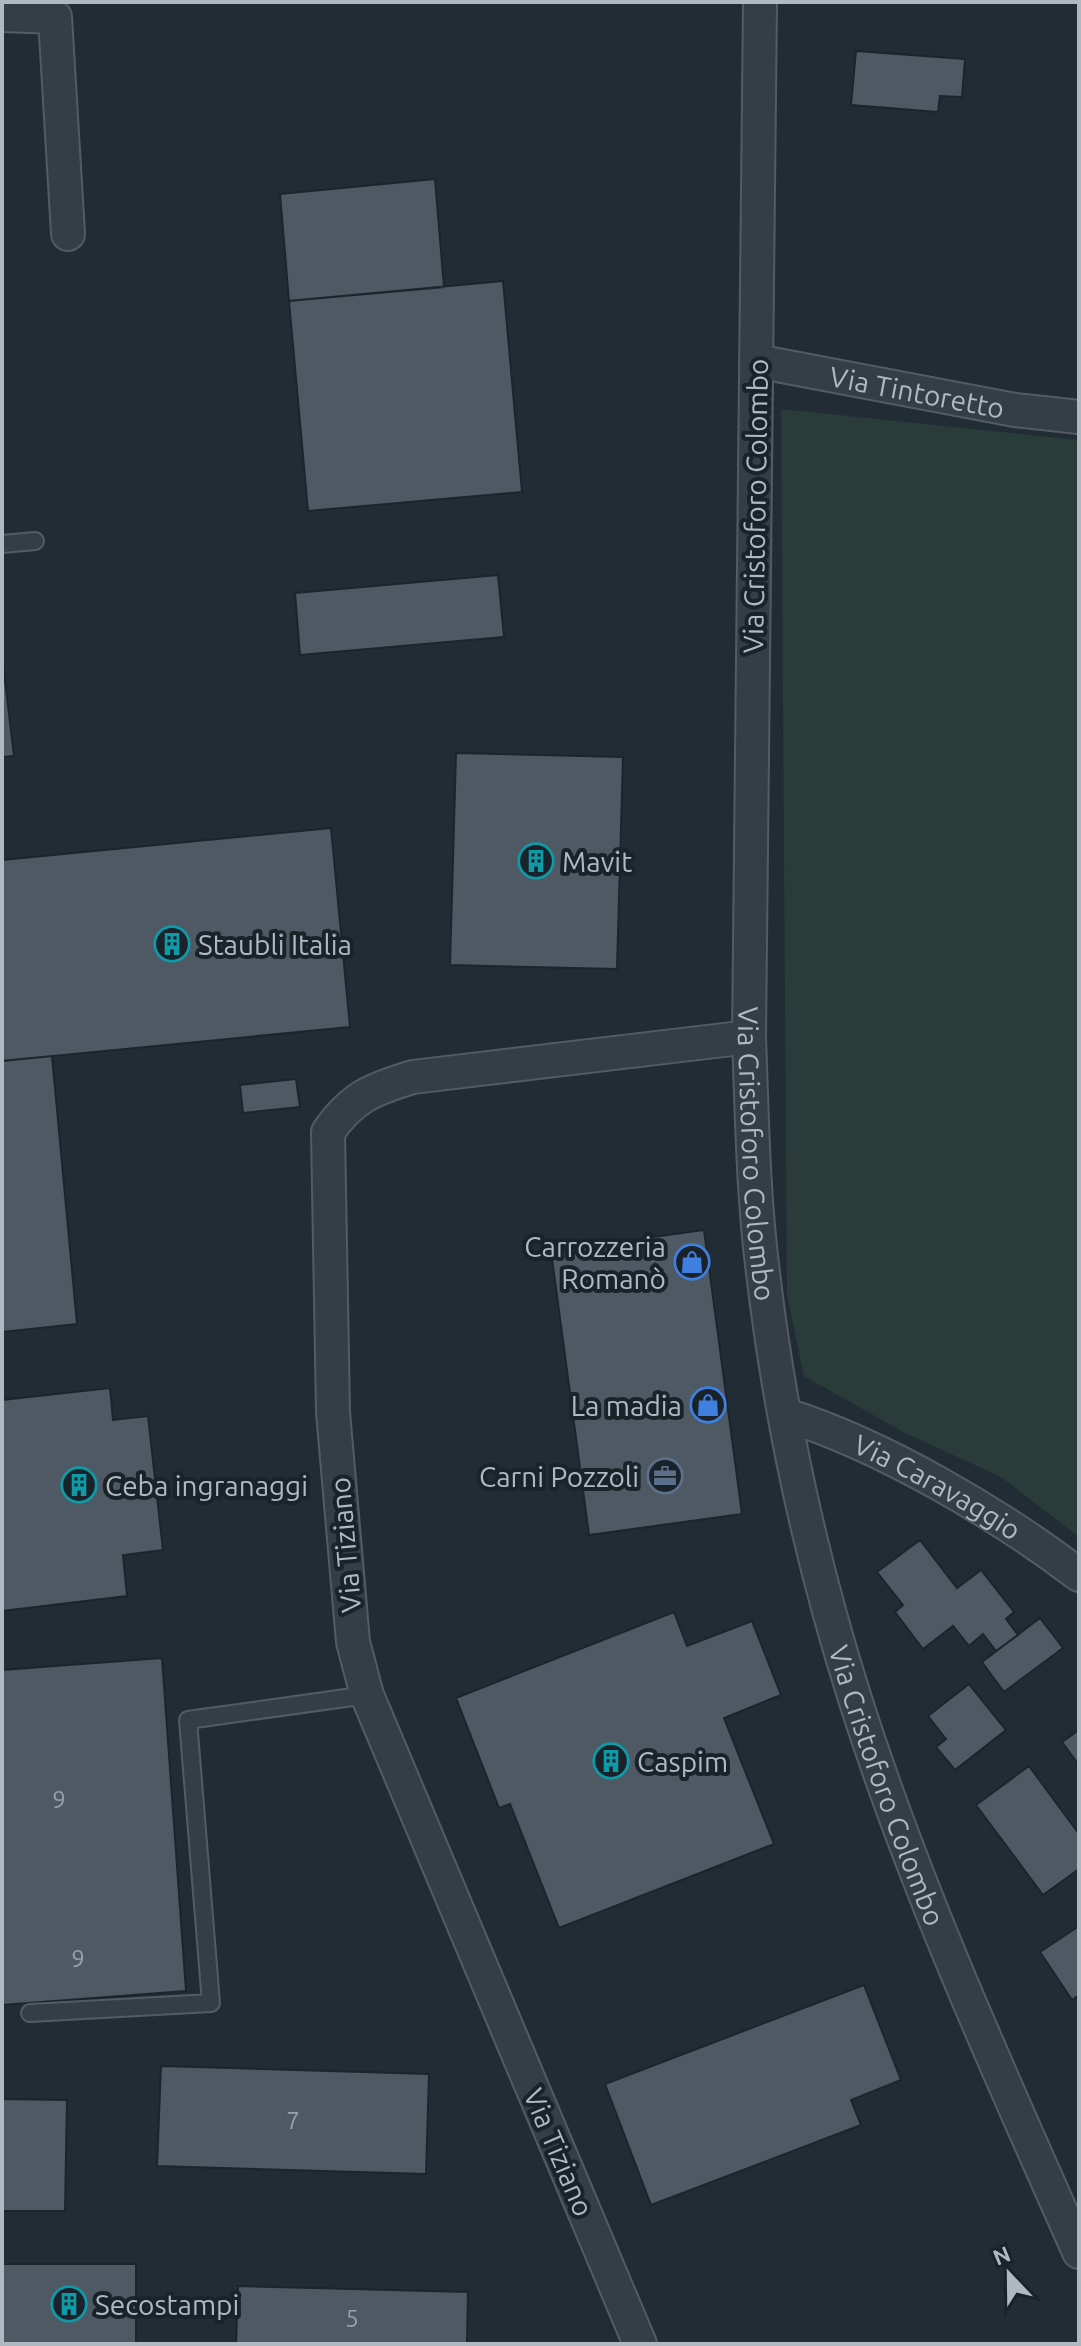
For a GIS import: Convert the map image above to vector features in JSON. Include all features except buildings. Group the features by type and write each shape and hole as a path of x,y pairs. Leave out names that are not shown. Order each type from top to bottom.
{"street":[{"name":"Via Cristoforo Colombo","path":"760,2 749,1037 759,1232 786,1415 820,1573 881,1776 947,1944 1075,2233"},
{"path":"2,15 55,17 68,234"},
{"name":"Via Tintoretto","path":"756,361 1015,410 1079,417"},
{"name":"Via Tiziano","path":"640,2344 367,1695 353,1642 333,1412 328,1132 344,1109 375,1088 413,1077 749,1037"},
{"name":"Via Caravaggio","path":"786,1415 837,1434 923,1477 987,1513 1079,1575"}],"lane":[{"path":"2,544 35,541"},
{"path":"30,2013 211,2003 188,1720 367,1695"}],"shaded area":[{"path":"781,409 1079,440 1079,1537 1001,1477 905,1433 804,1376 787,1294"}],"place":[{"name":"Mavit","path":"536,861"},
{"name":"Staubli Italia","path":"172,944"},
{"name":"Carrozzeria Romanò","path":"692,1262"},
{"name":"La madia","path":"708,1405"},
{"name":"Carni Pozzoli","path":"665,1476"},
{"name":"Ceba ingranaggi","path":"79,1485"},
{"name":"Caspim","path":"611,1761"},
{"name":"Secostampi","path":"69,2304"}]}
